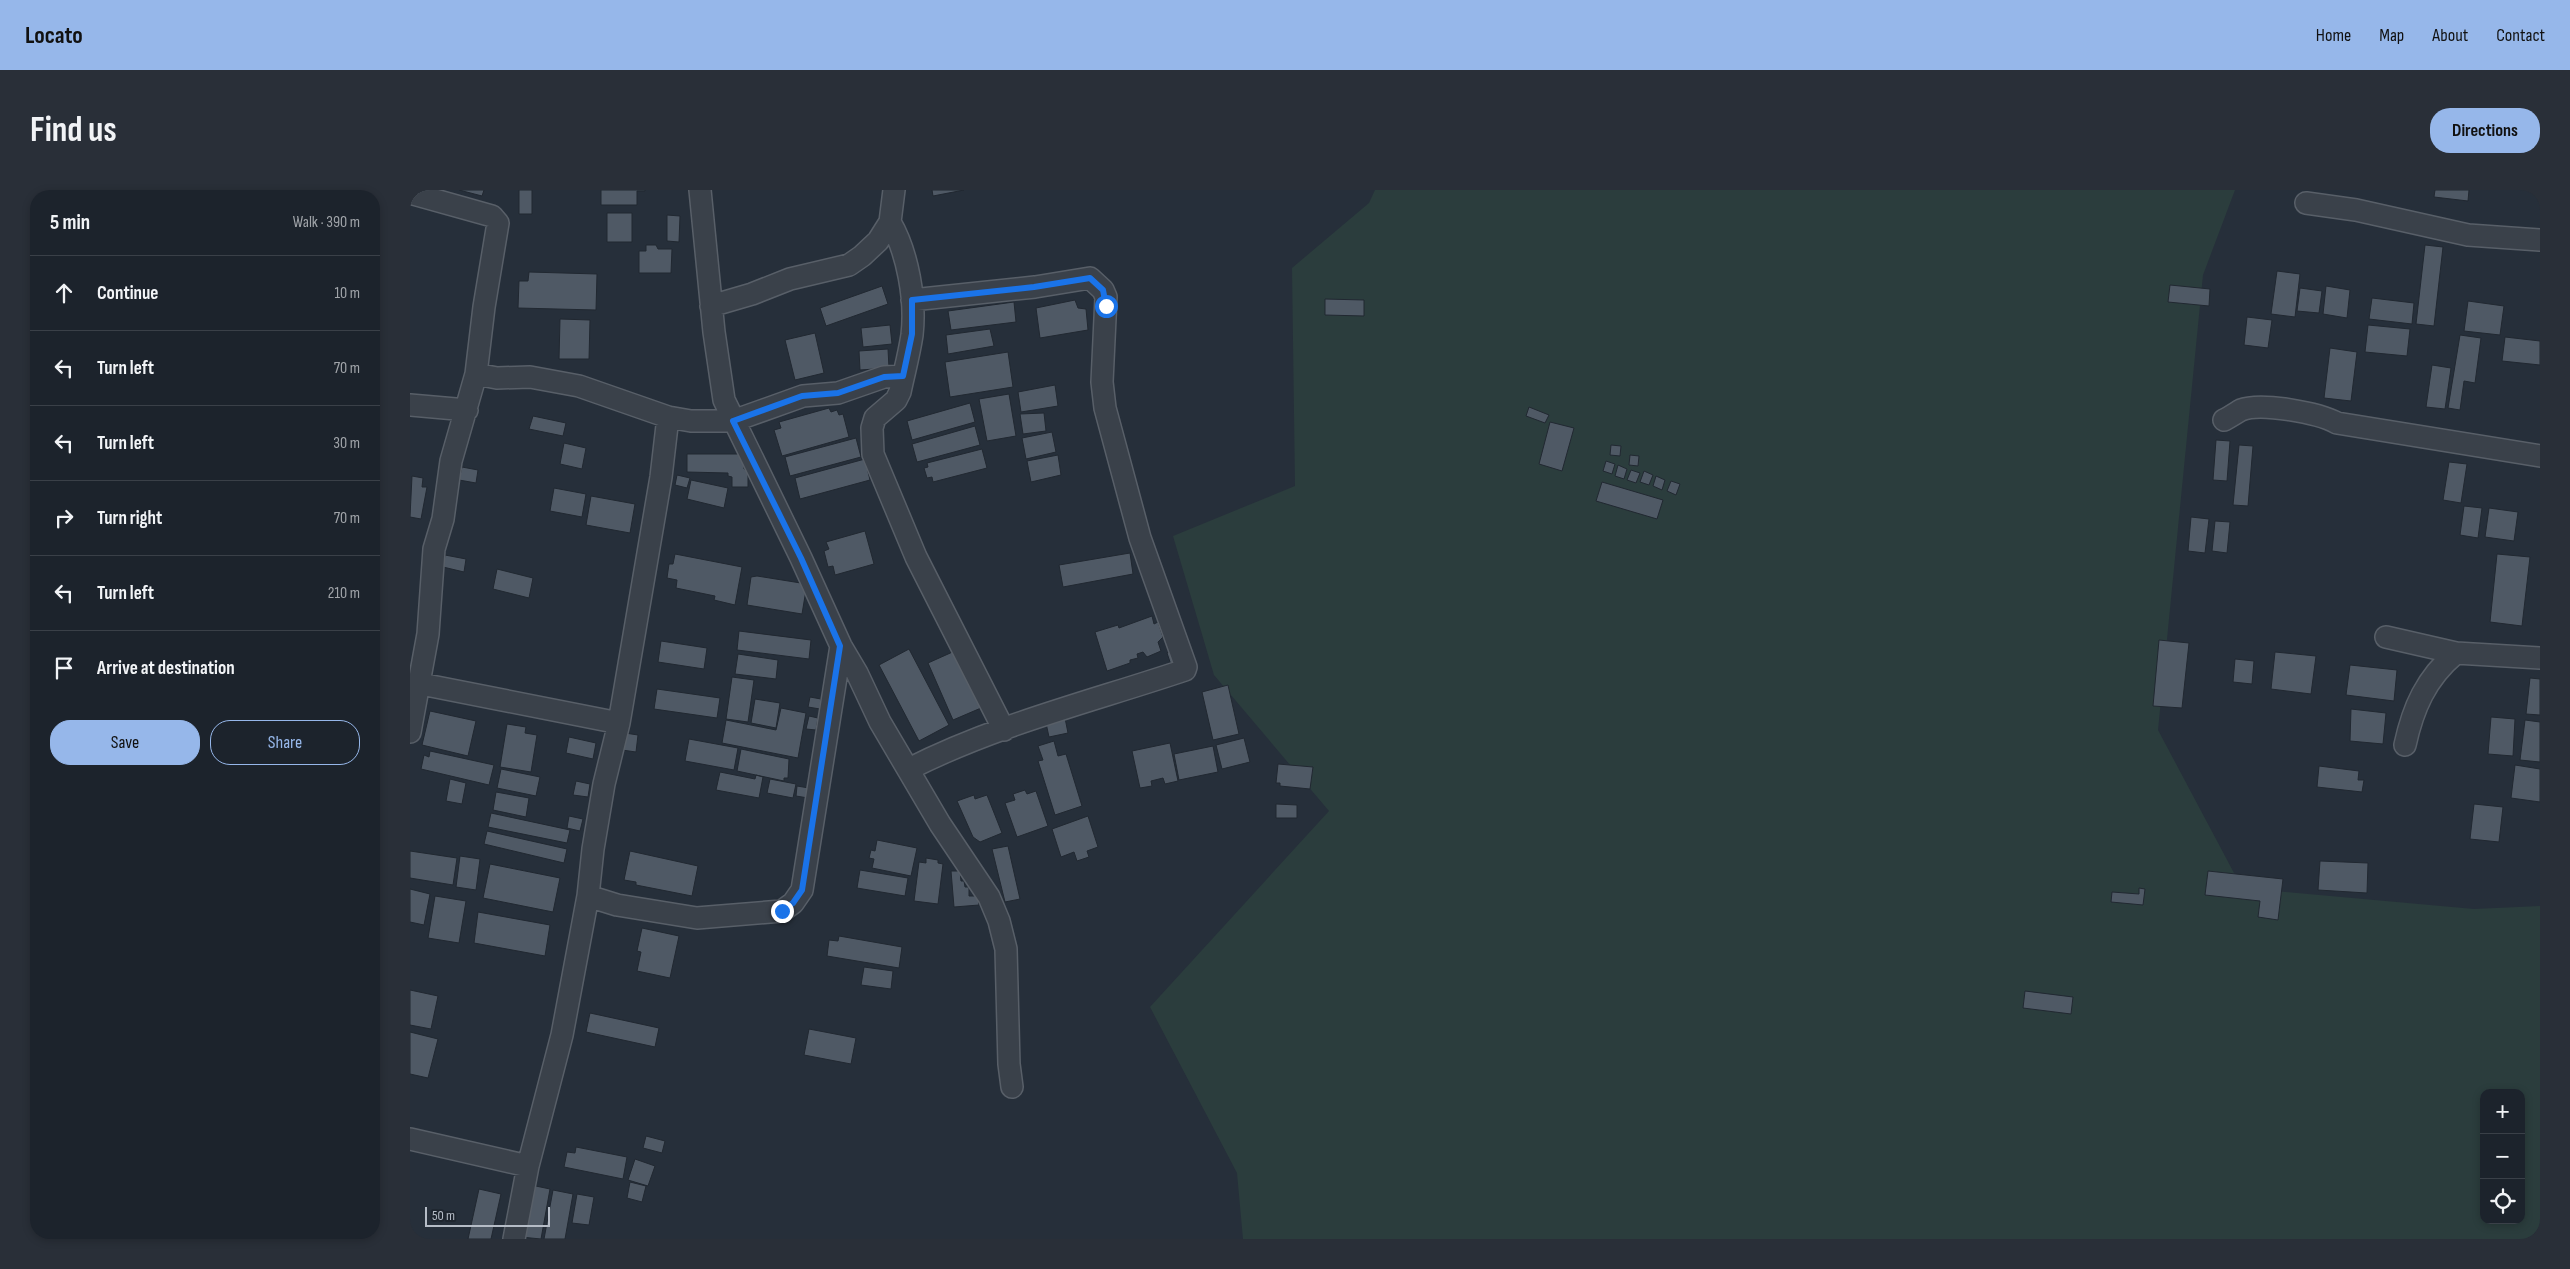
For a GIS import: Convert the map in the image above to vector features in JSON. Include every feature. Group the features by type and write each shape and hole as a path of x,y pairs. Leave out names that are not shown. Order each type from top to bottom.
{"street":[{"path":"700,190 711,306 724,400 801,558 840,646 857,673 880,722 940,824 989,897 999,921 1006,949 1008,1064 1012,1087"},
{"path":"711,306 752,294 790,279 848,265 862,256 878,241 890,222 894,190"},
{"path":"410,193 492,216 498,223 484,307 476,374 451,461 443,519 434,549 419,631 421,684 410,732"},
{"path":"2306,203 2364,211 2468,235 2540,240"},
{"path":"890,222 901,246 912,300 912,334 896,400 884,409 873,423 871,435 873,454 916,557 1004,730"},
{"path":"909,770 936,756 1004,730 1184,670 1185,659 1140,538 1105,408 1102,382 1106,306 1103,290 1090,278 1082,278 1034,287 912,300"},
{"path":"476,374 497,378 530,377 579,386 668,417 691,421 733,421 802,396 838,393 884,377 903,376"},
{"path":"410,405 467,410"},
{"path":"2224,420 2242,410 2287,409 2321,416 2337,423 2540,456"},
{"path":"514,1239 528,1166 562,1035 588,896 593,850 604,784 619,724 661,478 668,417"},
{"path":"2386,637 2456,653 2540,658"},
{"path":"588,896 617,905 697,918 782,911 793,903 802,890 813,808 840,646"},
{"path":"2405,745 2411,718 2422,692 2438,670 2456,653"},
{"path":"421,684 619,724"},
{"path":"410,1140 528,1166"}],"shaded area":[{"path":"1375,190 2235,190 2203,275 2158,730 2242,888 2474,909 2540,906 2540,1239 1243,1239 1237,1173 1150,1007 1329,811 1214,675 1173,536 1295,486 1292,268 1369,203"}],"building":[{"path":"459,190 484,190 482,196"},
{"path":"519,190 532,190 532,214 519,214"},
{"path":"601,190 645,191 637,191 637,205 601,205"},
{"path":"932,190 964,190 933,196"},
{"path":"2435,190 2469,190 2468,201 2434,197"},
{"path":"607,213 632,213 632,242 607,242"},
{"path":"667,215 680,216 679,242 667,241"},
{"path":"646,245 656,245 658,249 672,249 671,273 639,273 639,251 646,251"},
{"path":"2425,245 2443,247 2434,326 2416,324"},
{"path":"2277,271 2300,274 2295,317 2271,314"},
{"path":"529,272 597,274 596,310 518,308 519,281 528,281"},
{"path":"2170,285 2210,289 2209,306 2168,302"},
{"path":"882,286 888,304 826,326 820,308"},
{"path":"2326,286 2350,290 2347,318 2323,314"},
{"path":"2300,288 2322,291 2319,313 2297,311"},
{"path":"2372,298 2414,303 2412,324 2369,319"},
{"path":"1325,299 1364,300 1364,316 1325,315"},
{"path":"1075,300 1078,308 1086,309 1088,330 1040,338 1036,308"},
{"path":"2468,301 2504,306 2500,335 2464,331"},
{"path":"1014,302 1016,322 951,330 948,311"},
{"path":"2247,317 2272,320 2268,348 2244,345"},
{"path":"560,319 590,320 589,359 559,359"},
{"path":"890,325 892,344 863,347 861,328"},
{"path":"2368,325 2410,329 2407,356 2365,352"},
{"path":"990,329 994,346 948,354 946,335"},
{"path":"815,333 824,373 795,380 785,340"},
{"path":"2460,335 2481,338 2475,383 2464,381 2460,410 2448,408"},
{"path":"2505,337 2540,341 2540,365 2502,361"},
{"path":"2330,348 2357,352 2351,401 2324,398"},
{"path":"888,349 889,368 860,370 859,351"},
{"path":"1008,352 1013,387 950,397 945,362"},
{"path":"2432,365 2451,368 2445,409 2426,407"},
{"path":"1055,385 1058,406 1021,412 1018,392"},
{"path":"1009,394 1016,436 987,441 979,399"},
{"path":"970,403 975,422 912,440 907,421"},
{"path":"1529,407 1549,415 1545,423 1526,416"},
{"path":"829,408 831,412 837,410 839,415 843,414 849,437 782,456 774,430 781,428 779,422"},
{"path":"1044,413 1046,431 1023,434 1020,414"},
{"path":"533,416 566,423 563,436 529,429"},
{"path":"1550,422 1574,428 1562,471 1539,464"},
{"path":"975,426 980,445 917,462 912,444"},
{"path":"1052,432 1056,452 1026,459 1022,438"},
{"path":"856,438 861,457 790,476 785,457"},
{"path":"2216,440 2230,441 2227,481 2213,480"},
{"path":"564,443 586,448 582,469 560,464"},
{"path":"1611,445 1621,446 1620,456 1610,455"},
{"path":"2239,445 2253,446 2248,506 2233,505"},
{"path":"982,449 987,468 933,482 932,477 927,478 924,468 928,467 927,463"},
{"path":"687,454 744,454 744,469 748,469 748,487 732,487 732,477 728,476 728,473 687,472"},
{"path":"1058,455 1061,475 1031,482 1027,461"},
{"path":"1630,455 1639,456 1638,466 1629,465"},
{"path":"865,459 870,480 800,499 795,478"},
{"path":"1606,461 1615,464 1612,474 1603,471"},
{"path":"2449,462 2467,464 2461,503 2443,500"},
{"path":"1618,465 1627,469 1624,479 1615,476"},
{"path":"462,467 478,470 476,483 459,480"},
{"path":"1631,470 1640,473 1636,483 1627,480"},
{"path":"1644,471 1653,475 1649,485 1640,482"},
{"path":"677,475 690,478 687,488 675,485"},
{"path":"412,476 423,478 422,487 427,487 421,519 410,517"},
{"path":"1656,476 1665,480 1662,490 1653,486"},
{"path":"691,480 728,488 724,508 687,499"},
{"path":"1671,481 1680,484 1676,495 1667,491"},
{"path":"1602,482 1663,500 1657,519 1596,501"},
{"path":"554,488 586,494 582,517 550,511"},
{"path":"591,496 635,504 630,533 586,525"},
{"path":"2464,506 2482,508 2478,538 2460,535"},
{"path":"2489,508 2518,512 2514,541 2485,537"},
{"path":"2191,517 2209,519 2205,553 2188,551"},
{"path":"2215,521 2230,522 2227,553 2212,551"},
{"path":"865,531 874,564 835,575 833,566 828,567 824,551 829,549 826,542"},
{"path":"1130,553 1133,574 1063,587 1059,565"},
{"path":"675,554 742,567 735,605 714,600 715,596 676,588 677,580 667,578 669,564 673,564"},
{"path":"2497,554 2530,557 2522,626 2490,622"},
{"path":"445,555 466,559 464,572 443,567"},
{"path":"497,569 533,578 529,598 493,589"},
{"path":"757,576 807,584 802,614 747,605 751,577"},
{"path":"1152,616 1154,624 1158,622 1163,637 1158,642 1161,651 1147,657 1143,652 1137,654 1138,658 1130,660 1130,663 1107,671 1095,632 1118,625 1119,628"},
{"path":"739,631 811,640 809,659 737,650"},
{"path":"2159,640 2189,643 2182,708 2153,706"},
{"path":"661,641 707,648 704,669 658,662"},
{"path":"1178,648 1183,660 1171,665 1167,653"},
{"path":"909,649 949,725 919,741 879,665"},
{"path":"957,650 981,708 953,720 928,663"},
{"path":"2275,652 2316,656 2311,694 2271,689"},
{"path":"738,654 778,660 776,679 735,674"},
{"path":"2235,659 2254,661 2252,684 2233,682"},
{"path":"2350,665 2397,670 2394,701 2346,695"},
{"path":"732,677 754,680 748,722 726,719"},
{"path":"2530,678 2540,679 2540,715 2526,714"},
{"path":"1228,685 1239,734 1213,740 1202,692"},
{"path":"657,689 720,698 717,718 654,709"},
{"path":"810,697 821,699 820,709 808,707"},
{"path":"755,699 780,703 776,728 751,723"},
{"path":"781,708 806,713 798,758 722,743 726,720 776,730"},
{"path":"2351,709 2386,713 2383,744 2350,741"},
{"path":"430,711 476,721 468,756 422,745"},
{"path":"809,716 818,718 816,730 806,729"},
{"path":"2491,717 2515,719 2513,756 2488,754"},
{"path":"1065,718 1068,733 1049,737 1046,723"},
{"path":"2525,720 2540,722 2540,762 2520,760"},
{"path":"507,724 526,727 525,733 537,735 531,772 500,767"},
{"path":"625,733 638,735 636,752 622,750"},
{"path":"569,737 596,743 593,759 566,753"},
{"path":"1244,738 1250,762 1222,769 1216,745"},
{"path":"689,739 738,748 734,770 685,761"},
{"path":"1054,741 1058,756 1066,754 1082,806 1055,815 1038,761 1043,760 1038,746"},
{"path":"1170,743 1178,781 1165,784 1163,778 1151,781 1152,786 1140,788 1132,751"},
{"path":"1213,746 1218,772 1179,780 1174,754"},
{"path":"741,749 789,759 788,778 784,778 784,781 737,771"},
{"path":"430,751 494,765 489,785 421,769 424,755 429,757"},
{"path":"1278,764 1313,767 1310,789 1280,786 1280,783 1276,783"},
{"path":"2515,765 2540,769 2540,802 2511,798"},
{"path":"2319,766 2359,771 2358,780 2364,780 2362,792 2317,787"},
{"path":"501,769 540,777 536,796 497,788"},
{"path":"720,772 755,779 756,775 763,777 759,798 716,790"},
{"path":"450,779 466,783 462,804 446,801"},
{"path":"770,779 796,784 793,798 767,793"},
{"path":"576,781 590,784 588,797 573,795"},
{"path":"797,786 809,788 808,798 796,796"},
{"path":"1025,790 1027,794 1036,791 1048,826 1017,837 1005,803 1015,800 1013,794"},
{"path":"496,792 529,798 526,817 493,810"},
{"path":"974,795 975,799 987,795 1002,833 980,842 973,837 957,801"},
{"path":"1276,804 1297,805 1297,818 1276,818"},
{"path":"2474,804 2503,807 2499,842 2470,839"},
{"path":"491,813 570,830 567,843 488,827"},
{"path":"569,816 583,819 580,831 567,828"},
{"path":"1088,816 1098,847 1087,851 1089,857 1077,861 1074,852 1061,857 1052,829"},
{"path":"487,831 567,849 564,863 484,844"},
{"path":"877,840 917,848 911,876 872,868 874,859 869,858 871,850 875,851"},
{"path":"1008,846 1020,899 1005,902 992,849"},
{"path":"410,851 457,858 453,885 410,878"},
{"path":"630,851 698,866 692,896 636,885 636,882 624,880"},
{"path":"460,856 480,859 476,890 456,887"},
{"path":"926,858 938,860 938,863 943,864 938,904 914,901 919,862 926,863"},
{"path":"2320,861 2368,863 2367,893 2318,890"},
{"path":"490,864 560,878 553,912 483,898"},
{"path":"860,870 908,878 905,896 857,888"},
{"path":"951,871 960,871 961,881 964,881 965,887 969,887 969,896 978,896 979,905 954,907"},
{"path":"2208,871 2283,879 2278,920 2258,917 2260,901 2205,895"},
{"path":"2139,888 2145,889 2143,905 2111,902 2112,892 2139,894"},
{"path":"410,889 430,894 424,925 410,922"},
{"path":"435,896 466,901 459,943 428,938"},
{"path":"478,912 550,925 545,956 474,943"},
{"path":"642,928 679,936 670,978 637,971 641,952 637,951"},
{"path":"839,936 902,947 899,968 827,956 829,940 838,941"},
{"path":"864,967 893,971 891,989 861,985"},
{"path":"410,990 438,996 431,1029 410,1025"},
{"path":"2025,991 2073,997 2071,1014 2023,1008"},
{"path":"590,1013 659,1028 655,1047 586,1032"},
{"path":"809,1029 856,1038 851,1064 804,1055"},
{"path":"410,1032 438,1039 428,1078 410,1074"},
{"path":"646,1136 665,1141 662,1153 643,1148"},
{"path":"576,1147 627,1157 623,1179 564,1167 567,1152 575,1153"},
{"path":"635,1159 655,1166 648,1186 628,1180"},
{"path":"630,1182 646,1186 642,1202 627,1198"},
{"path":"531,1185 550,1189 541,1239 521,1237"},
{"path":"479,1189 501,1194 491,1239 468,1239"},
{"path":"553,1190 573,1194 565,1239 544,1239"},
{"path":"577,1194 594,1197 589,1225 572,1223"}],"route":[{"path":"782,911 793,903 802,890 813,808 840,646 812,580 733,421 802,396 838,393 884,377 903,376 912,334 912,300 1034,287 1090,278 1103,290 1106,297 1106,306"}]}
